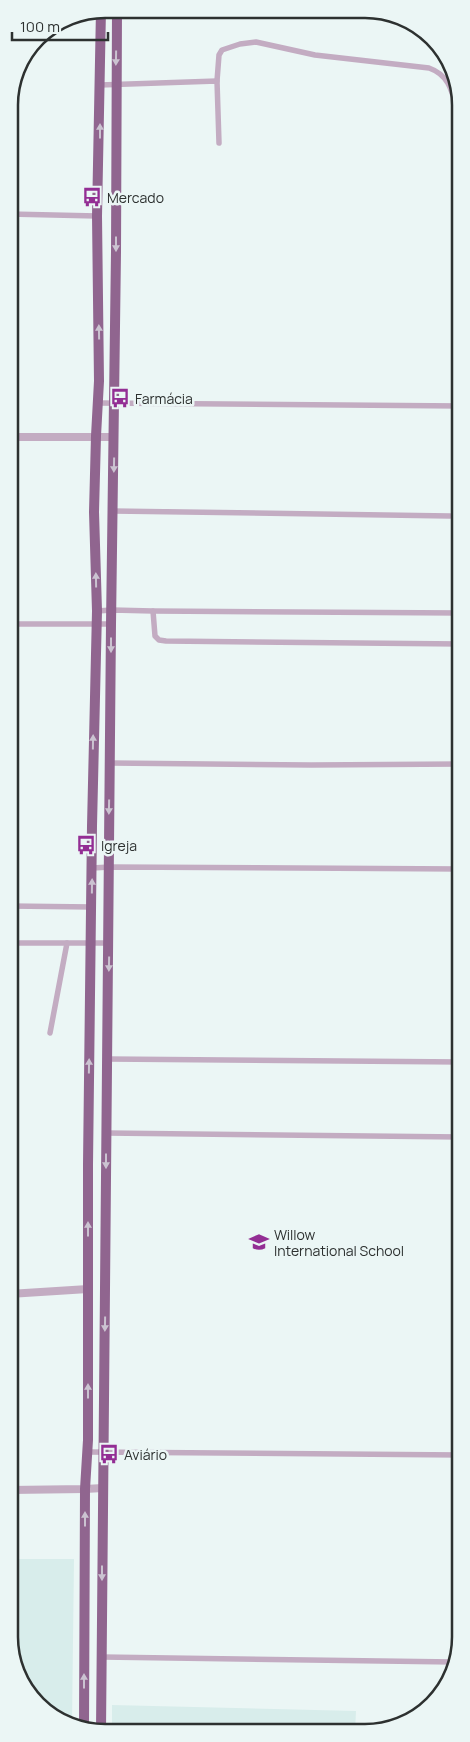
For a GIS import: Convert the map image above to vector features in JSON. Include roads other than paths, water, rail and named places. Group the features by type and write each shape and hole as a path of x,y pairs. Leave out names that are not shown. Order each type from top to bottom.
{"highway":[{"path":"84,1722 92,868 95,624 97,611 94,512 98,403 101,18"},
{"path":"101,1724 117,18"}],"street":[{"path":"219,143 219,55 222,50 240,44 256,42 315,55 429,68 443,75 452,92"},
{"path":"100,85 218,81"},
{"path":"18,214 98,216"},
{"path":"98,403 452,406"},
{"path":"18,437 114,437"},
{"path":"113,511 450,516"},
{"path":"97,611 452,613"},
{"path":"154,611 155,636 159,640 166,641 452,644"},
{"path":"18,624 111,624"},
{"path":"110,763 452,764"},
{"path":"92,868 452,869"},
{"path":"18,906 92,907"},
{"path":"18,943 109,943"},
{"path":"50,1033 67,943"},
{"path":"107,1059 452,1062"},
{"path":"106,1133 452,1136"},
{"path":"18,1293 88,1289"},
{"path":"88,1452 452,1455"},
{"path":"18,1490 103,1488"},
{"path":"102,1657 449,1662"}],"place":[{"name":"Mercado","path":"92,197"},
{"name":"Farmácia","path":"120,398"},
{"name":"Igreja","path":"86,845"},
{"name":"Willow International School","path":"259,1242"},
{"name":"Aviário","path":"109,1454"}]}
